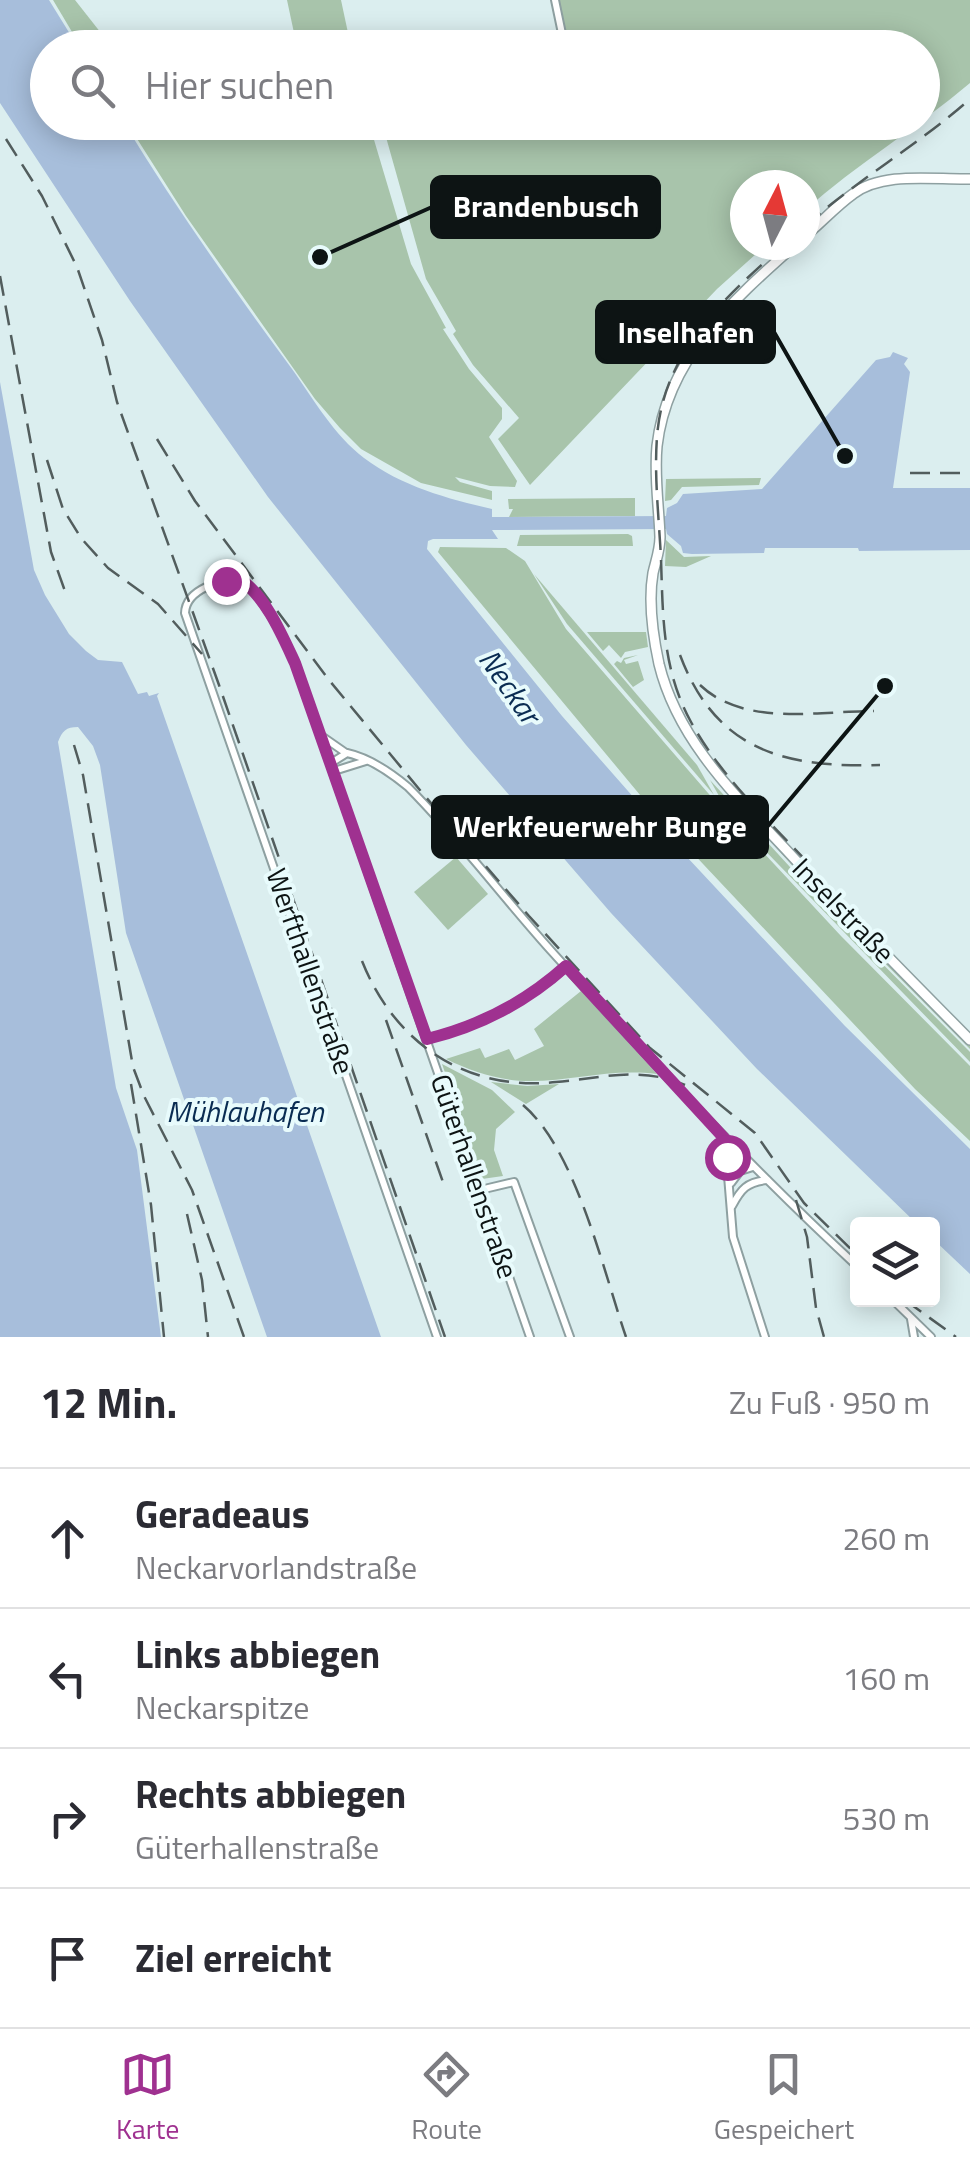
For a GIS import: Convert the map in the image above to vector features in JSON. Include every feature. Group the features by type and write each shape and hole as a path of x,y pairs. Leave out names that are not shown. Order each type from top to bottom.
{"street":[{"path":"556,0 562,30"},
{"path":"820,223 853,193 869,185 889,180 970,179"},
{"name":"Inselstraße","path":"779,260 719,315 689,357 670,396 659,435 656,466 660,542 653,578 654,636 665,683 687,732 746,807 970,1040"},
{"name":"Güterhallenstraße","path":"185,606 192,594 234,579 244,581 283,637 322,736 530,1337"},
{"name":"Werfthallenstraße","path":"185,606 437,1337"},
{"path":"322,736 346,753 396,777 421,800 724,1138 850,1259"},
{"path":"332,767 346,753"},
{"path":"332,767 366,761"},
{"path":"427,1039 501,1013 566,966"},
{"path":"724,1138 737,1256 765,1337"},
{"path":"751,1182 753,1166"},
{"path":"730,1184 740,1171 753,1166"},
{"path":"732,1207 751,1182 767,1180"},
{"path":"480,1190 514,1182 570,1337"},
{"path":"899,1307 931,1337"},
{"path":"911,1318 914,1337"}],"green space":[{"path":"53,0 75,0 99,30 71,30"},
{"path":"287,0 341,0 347,30 293,30"},
{"path":"557,0 970,0 970,83 940,107 940,30 563,30"},
{"path":"138,140 374,140 411,264 446,328 443,329 469,369 502,408 502,419 489,437 517,481 515,487 490,486 455,477 492,491 492,500 421,483 361,449 315,399 186,216"},
{"path":"387,140 895,140 820,198 820,170 730,170 730,260 749,260 530,485 498,439 519,418 473,365 453,334 456,331 426,279"},
{"path":"761,478 759,485 682,487 671,500 665,501 666,479"},
{"path":"635,498 635,516 509,517 513,509 509,509 508,499"},
{"path":"628,534 633,546 517,546 520,535"},
{"path":"666,540 684,557 711,556 686,567 665,566"},
{"path":"440,547 506,548 525,561 566,629 708,793 841,936 970,1066 970,1141 915,1089 655,813 438,552"},
{"path":"534,574 697,765 714,795 567,624"},
{"path":"587,632 646,632 648,647 625,652 621,658 609,645 603,651"},
{"path":"638,655 624,660 626,664 638,661 644,680 633,687 614,664 624,658"},
{"path":"710,780 834,915 970,1052 970,1062 742,827"},
{"path":"745,813 970,1046 970,1049 835,913"},
{"path":"456,857 488,894 448,930 414,892"},
{"path":"581,991 657,1074 519,1081 487,1075 446,1059 480,1048 485,1058 509,1049 515,1060 544,1046 534,1029"},
{"path":"442,1064 492,1090 515,1112 496,1129 494,1150 503,1176 482,1179"},
{"path":"491,1082 527,1086 559,1084 526,1104"}],"water":[{"name":"Neckar","path":"0,0 49,0 68,30 30,30 30,140 135,140 205,248 343,439 393,476 442,496 492,509 492,517 666,516 667,508 683,494 762,489 876,360 890,357 893,352 908,358 904,364 910,372 893,488 970,488 970,550 765,548 764,553 692,554 683,553 666,529 492,530 498,539 433,539 428,541 427,549 562,716 672,841 845,1026 970,1149 970,1274 940,1246 940,1217 910,1217 757,1069 611,913 466,745 268,497 130,301 0,103"},
{"name":"Mühlauhafen","path":"0,382 34,570 69,634 86,651 98,660 122,662 138,694 159,693 381,1337 267,1337 126,933 100,765 93,746 78,727 65,730 58,742 116,1088 137,1150 161,1337 0,1337"}],"railway":[{"path":"940,124 970,99"},
{"path":"6,139 42,196 77,267 102,340 117,402 445,1337"},
{"path":"820,214 919,140"},
{"path":"768,260 719,306 701,329 671,378 662,406 656,467 662,601 669,662 691,722 731,780 813,868"},
{"path":"0,276 51,552 66,594"},
{"path":"157,439 195,501 329,680 424,795 650,1048 755,1133 804,1203 850,1248"},
{"path":"47,460 63,509 81,538 108,568 158,604 202,654"},
{"path":"910,473 970,473"},
{"path":"680,655 713,713 734,733 758,747 814,763 880,765"},
{"path":"700,685 718,698 760,712 874,711"},
{"path":"74,745 83,775 133,1067 192,1190 244,1337"},
{"path":"362,961 376,990 414,1038 464,1070 523,1083 637,1075 685,1085"},
{"path":"386,1020 444,1185"},
{"path":"131,1084 151,1205 164,1337"},
{"path":"523,1105 542,1125 573,1181 626,1337"},
{"path":"796,1200 807,1237 816,1308 824,1337"},
{"path":"187,1214 202,1280 208,1337"},
{"path":"915,1307 956,1337"}],"place":[{"name":"Brandenbusch","path":"320,257"},
{"name":"Inselhafen","path":"845,456"},
{"name":"Werkfeuerwehr Bunge","path":"885,686"}],"route":[{"path":"226,581 240,579 250,587 295,663 427,1039 501,1013 566,966 724,1138 727,1157"}]}
